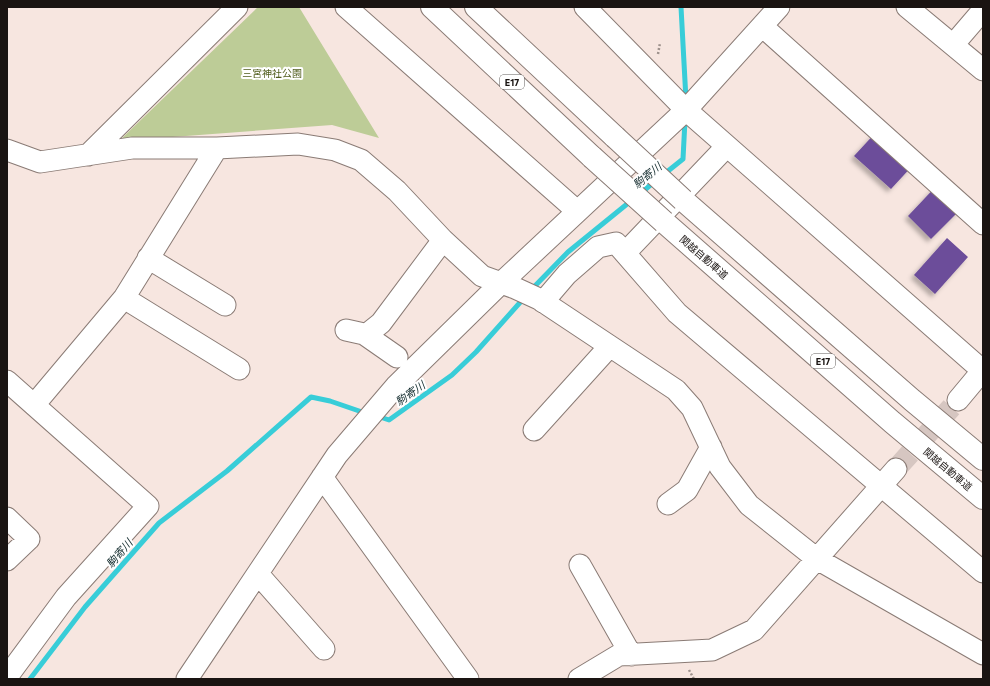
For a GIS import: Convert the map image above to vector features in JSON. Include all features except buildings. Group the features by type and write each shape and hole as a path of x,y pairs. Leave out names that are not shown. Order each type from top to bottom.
{"highway":[{"name":"関越自動車道","path":"432,7 592,157 664,222 892,422 983,498"},
{"path":"476,7 683,200 912,400 983,459"}],"street":[{"path":"88,155 237,7"},
{"path":"346,7 577,211"},
{"path":"585,7 686,110 983,371 958,400"},
{"path":"187,679 337,455 396,386 508,286 577,211 686,110 779,7"},
{"path":"909,7 983,70"},
{"path":"952,45 983,10"},
{"path":"762,26 980,214"},
{"path":"7,150 40,162 132,148 217,148 298,144 342,152 361,160 397,191 444,240 482,276 541,300 609,347 676,390 692,408 720,466 749,504 817,559 983,654"},
{"path":"541,300 567,274 598,247 621,248 727,146"},
{"path":"34,405 124,298 217,148"},
{"path":"366,335 381,323 444,240"},
{"path":"621,248 677,313 879,486 983,572"},
{"path":"148,258 225,305"},
{"path":"124,298 239,369"},
{"path":"346,330 366,335 397,357"},
{"path":"534,430 609,347"},
{"path":"7,381 148,506 66,597 7,678"},
{"path":"668,504 687,490 711,447"},
{"path":"579,679 619,655 712,650 754,630 879,486 896,469"},
{"path":"322,477 468,679"},
{"path":"7,518 29,538 7,560"},
{"path":"580,565 631,655"},
{"path":"258,574 324,649"}],"green space":[{"name":"三宮神社公園","path":"258,7 299,7 379,138 332,125 119,141"}],"waterway":[{"name":"駒寄川","path":"681,7 686,100"},
{"name":"駒寄川","path":"663,175 683,159 685,120"},
{"name":"駒寄川","path":"640,194 655,181"},
{"name":"駒寄川","path":"531,290 568,252 632,200"},
{"name":"駒寄川","path":"377,416 389,420 452,375 476,352 524,298"},
{"name":"駒寄川","path":"30,679 85,607 159,523 227,471 311,397 330,401 365,413"}],"tunnel":[{"path":"896,469 958,400"}]}
